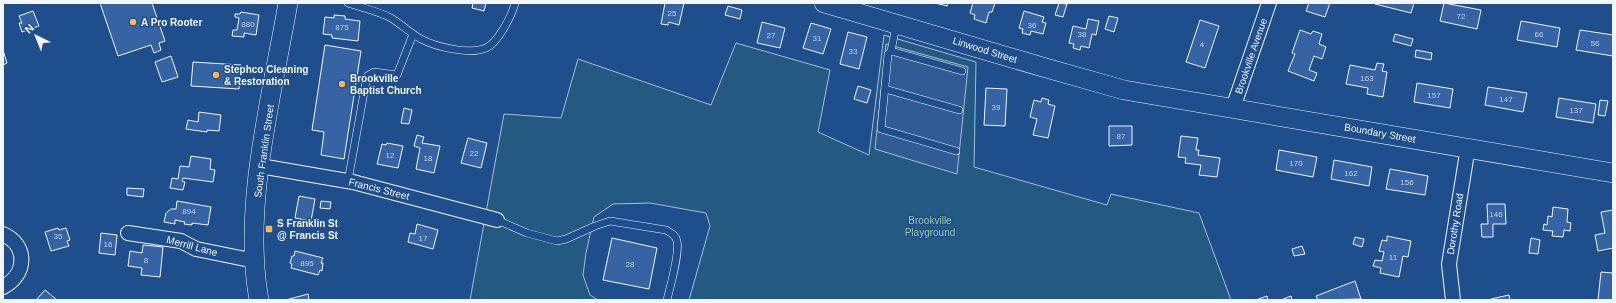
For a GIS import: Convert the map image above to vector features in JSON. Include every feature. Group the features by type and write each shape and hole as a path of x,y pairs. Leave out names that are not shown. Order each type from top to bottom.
{"main road":[{"name":"South Franklin Street","path":"259,300 255,261 254,225 260,166 288,3"},
{"name":"Linwood Street","path":"824,3 1096,83 1147,94"},
{"name":"Boundary Street","path":"1147,94 1468,147 1613,173"}],"street":[{"name":"Brookville Avenue","path":"1233,108 1269,3"},
{"name":"Dorothy Road","path":"1453,300 1448,264 1468,147"},
{"name":"Francis Street","path":"260,166 348,181 497,220"},
{"name":"Merrill Lane","path":"128,233 181,241 196,248 255,261"},
{"path":"3,234 16,243 22,258 21,267 17,276 3,287"}],"lane":[{"path":"348,3 390,18 422,40 446,48 476,51 487,48 500,34 513,10 515,3"},
{"path":"897,24 891,51 888,54 881,129 956,151"},
{"path":"348,181 367,76 374,72 397,75 413,34"},
{"path":"891,51 962,71"},
{"path":"885,89 959,110"},
{"path":"497,220 527,233 557,241 566,239 610,221 666,230 673,234 677,240 677,250 667,300"}],"green space":[{"name":"Brookville Playground","path":"884,35 976,62 974,167 1107,205 1111,194 1199,213 1231,300 689,300 710,226 706,213 650,203 613,204 594,217 583,275 590,295 598,300 470,300 504,114 561,118 578,59 711,105 736,43 830,70 818,132 869,155"}],"shaded area":[{"path":"886,44 968,67 957,174 875,149"}],"building":[{"name":"A Pro Rooter","path":"100,3 152,3 165,41 159,43 161,50 154,53 151,45 118,56"},
{"path":"473,3 486,3 484,11 472,8"},
{"path":"665,3 684,3 679,25 669,22 668,25 661,24"},
{"path":"935,3 948,3 947,6"},
{"path":"973,3 995,3 992,12 989,12 986,23 974,19 975,15 970,13"},
{"path":"1059,3 1067,4 1063,17 1055,15"},
{"path":"1309,3 1330,3 1325,17 1306,11"},
{"path":"1414,3 1411,13 1375,4"},
{"path":"1444,3 1481,10 1477,29 1440,21"},
{"path":"728,6 742,10 740,19 725,15"},
{"path":"33,11 39,26 22,32 19,23 22,23 19,16"},
{"path":"1024,11 1044,17 1042,22 1046,23 1043,34 1031,31 1030,35 1022,33 1023,29 1019,28"},
{"path":"241,12 259,15 256,35 244,33 244,37 232,36 233,30 237,30 239,18 235,17 235,14 240,14"},
{"path":"334,15 345,16 345,19 360,21 358,41 332,38 332,35 323,34 325,17 334,18"},
{"path":"1109,16 1118,18 1114,32 1105,29"},
{"path":"1088,19 1099,21 1096,35 1092,34 1089,48 1081,46 1080,50 1073,48 1074,44 1069,43 1073,26 1086,29"},
{"path":"1200,20 1219,26 1205,68 1186,62"},
{"path":"1521,21 1560,28 1557,47 1517,40"},
{"path":"762,22 785,28 780,48 757,43"},
{"path":"811,23 831,29 823,54 803,48"},
{"path":"1300,30 1311,34 1313,31 1322,34 1319,44 1326,47 1322,59 1314,56 1309,70 1317,73 1314,81 1288,71 1295,54 1292,53"},
{"path":"1580,30 1613,35 1613,56 1576,50"},
{"path":"848,32 867,37 859,69 840,64"},
{"path":"1395,34 1413,39 1411,46 1393,41"},
{"path":"325,45 361,51 344,159 321,155 324,132 312,130"},
{"path":"3,50 7,63 3,65"},
{"path":"1416,50 1432,53 1431,60 1415,57"},
{"path":"171,56 178,77 162,82 155,62"},
{"name":"Stephco Cleaning & Restoration","path":"193,62 241,65 239,89 191,86"},
{"path":"1377,63 1384,64 1382,71 1387,72 1383,97 1367,94 1368,88 1346,84 1350,65 1375,70"},
{"path":"1417,83 1453,89 1450,108 1414,102"},
{"path":"858,86 871,90 867,103 854,99"},
{"path":"1488,87 1527,93 1523,112 1485,105"},
{"path":"986,88 1007,89 1005,126 984,125"},
{"path":"1042,98 1049,100 1048,104 1055,106 1048,138 1033,135 1037,119 1030,117 1034,100 1041,102"},
{"path":"1559,98 1596,104 1593,123 1556,117"},
{"path":"1600,100 1608,101 1605,116 1598,115"},
{"path":"404,108 412,110 409,124 401,123"},
{"path":"199,112 221,115 219,131 207,130 207,132 186,129 188,120 198,122"},
{"path":"1109,126 1132,126 1132,145 1109,146"},
{"path":"417,135 424,137 422,143 440,146 434,173 416,169 420,148 414,146"},
{"path":"1181,136 1198,138 1196,150 1199,150 1198,155 1220,158 1217,177 1199,175 1201,165 1185,163 1186,158 1178,157"},
{"path":"468,138 487,143 481,168 461,163"},
{"path":"387,143 403,146 398,168 377,164 382,144 386,145"},
{"path":"1279,150 1317,157 1313,177 1276,170"},
{"path":"191,156 211,159 210,169 215,170 213,182 183,178 182,181 185,182 183,190 170,188 172,178 178,179 180,166 189,167"},
{"path":"1334,160 1372,167 1369,186 1331,179"},
{"path":"1390,169 1428,176 1425,195 1386,189"},
{"path":"127,188 144,189 143,197 127,195"},
{"path":"299,196 315,199 311,221 295,218"},
{"path":"177,201 211,207 208,225 192,223 192,225 184,224 185,222 175,220 175,224 164,222 166,213 171,209 176,209"},
{"path":"321,201 331,202 330,209 320,208"},
{"path":"1487,204 1505,204 1506,224 1493,224 1493,237 1482,237 1481,224 1488,224"},
{"path":"1553,207 1568,209 1567,222 1571,223 1570,231 1564,230 1563,237 1552,236 1553,231 1543,230 1544,224 1547,225 1548,216 1552,217"},
{"path":"1613,210 1613,248 1598,251 1595,235 1605,233 1601,212"},
{"path":"417,224 438,230 433,249 408,242 410,233 415,234"},
{"path":"58,228 59,230 66,228 70,240 67,241 69,246 51,251 45,232"},
{"path":"101,233 117,235 115,255 99,253"},
{"path":"1387,236 1411,241 1408,257 1403,256 1399,277 1380,273 1381,268 1373,266 1375,260 1382,261 1384,252 1379,251 1382,240 1387,241"},
{"path":"1355,237 1364,239 1362,247 1353,244"},
{"path":"612,238 657,248 649,289 603,280"},
{"path":"1531,238 1540,240 1538,254 1529,253"},
{"path":"143,245 163,247 160,277 141,275 142,268 128,266 130,251 142,253"},
{"path":"1302,246 1305,254 1294,256 1292,249"},
{"path":"295,251 323,258 321,263 323,263 322,271 320,270 318,275 291,268 292,264 290,263"},
{"path":"1601,272 1613,273 1613,300 1598,300"},
{"path":"1355,281 1361,299 1318,300 1316,296"},
{"path":"45,290 57,300 36,300"},
{"path":"308,294 309,300 286,300"},
{"path":"1509,295 1510,300 1491,300 1491,299"},
{"path":"1267,296 1268,300 1256,300"},
{"path":"1291,296 1292,300 1281,300"}],"place":[{"name":"A Pro Rooter","path":"133,22"},
{"name":"Stephco Cleaning & Restoration","path":"216,75"},
{"name":"Brookville Baptist Church","path":"342,84"},
{"name":"S Franklin St @ Francis St","path":"269,229"}]}
